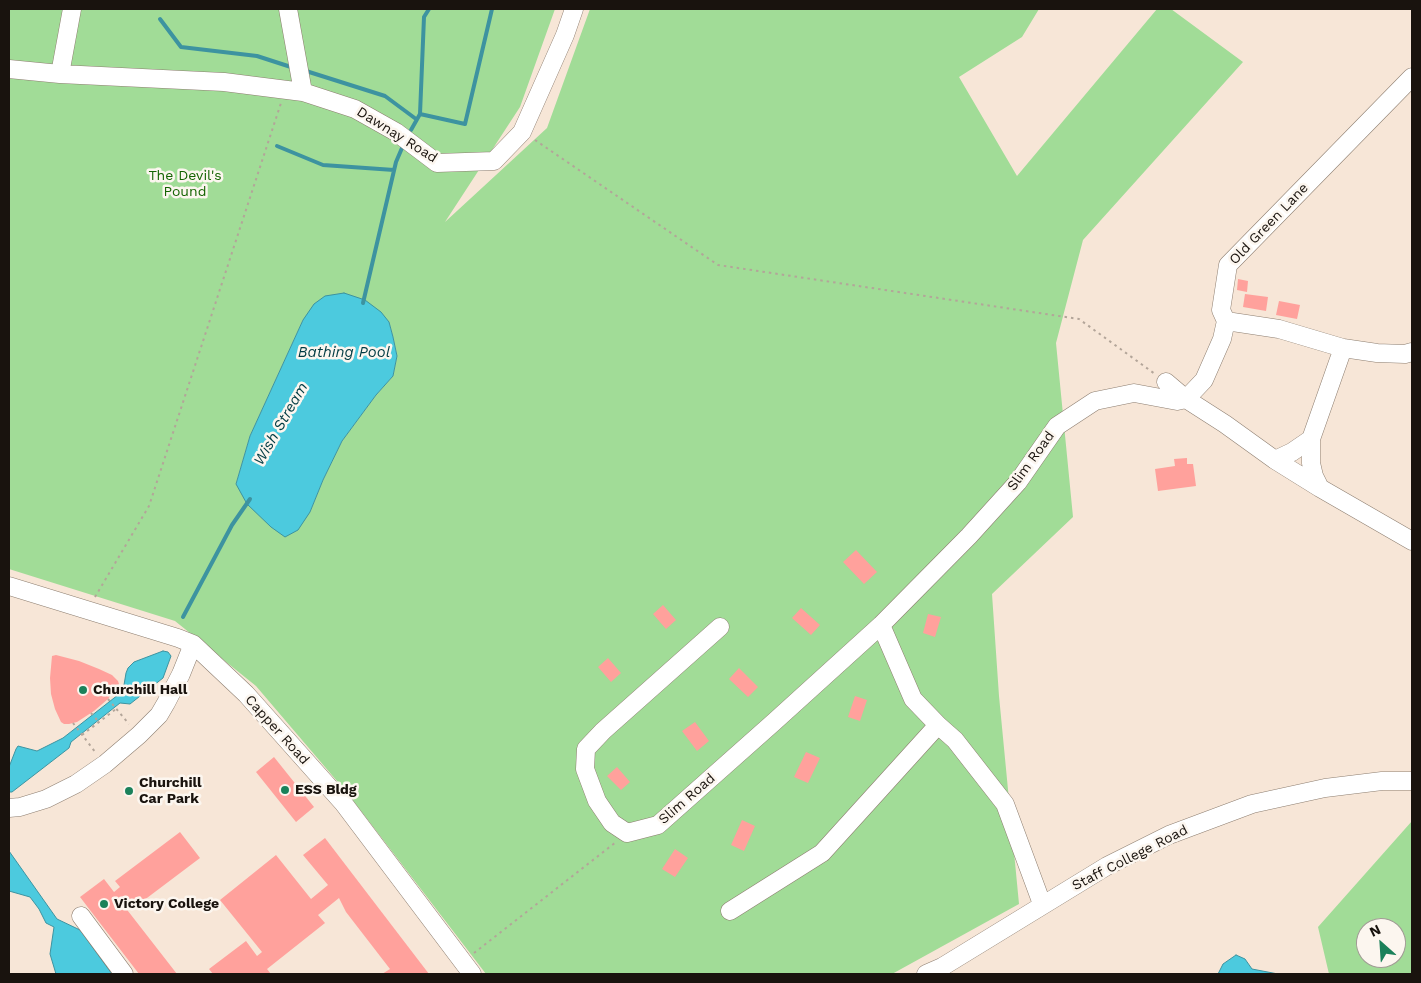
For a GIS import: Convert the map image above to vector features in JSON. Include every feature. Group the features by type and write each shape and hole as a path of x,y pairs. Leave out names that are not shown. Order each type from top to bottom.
{"street":[{"path":"60,74 72,9"},
{"path":"288,9 303,92"},
{"name":"Dawnay Road","path":"9,70 224,82 303,92 355,109 396,132 437,162 494,161 522,132 565,35 574,9"},
{"name":"Old Green Lane","path":"1186,399 1204,380 1222,338 1226,321 1221,310 1228,265 1412,77"},
{"path":"1226,321 1279,329 1343,348 1377,353 1410,350"},
{"path":"1320,488 1310,463 1311,439 1343,348"},
{"path":"1166,382 1186,399 1275,460 1412,542"},
{"name":"Slim Road","path":"628,833 658,825 881,625 969,536 1018,482 1057,426 1095,401 1134,393 1177,401 1186,399"},
{"path":"1275,460 1292,452 1311,439"},
{"name":"Capper Road","path":"9,586 193,644 246,694 344,804 468,968"},
{"path":"881,625 914,699 938,725 956,740 1004,804 1042,904"},
{"path":"628,833 612,823 597,801 585,768 586,749 603,730 720,627"},
{"path":"9,808 20,807 46,799 76,784 105,764 139,735 149,726 166,704 193,644"},
{"path":"730,911 822,853 938,725"},
{"name":"Staff College Road","path":"926,974 1107,866 1169,835 1252,804 1325,788 1412,781"},
{"path":"81,916 124,974"}],"path":[{"path":"88,610 149,506 286,90"},
{"path":"522,132 718,265 1079,319 1166,382"},
{"path":"108,699 139,735"},
{"path":"82,735 116,708"},
{"path":"92,713 99,722"},
{"path":"73,723 105,764"},
{"path":"468,968 628,833"}],"green space":[{"name":"The Devil's Pound","path":"9,9 555,9 520,107 445,222 547,128 590,9 1039,9 1022,37 959,77 1017,176 1157,9 1171,9 1243,62 1083,240 1056,343 1073,517 992,594 999,696 1019,904 892,974 486,974 348,794 256,686 175,621 9,569","holes":["303,320 389,322 397,356 393,376 376,395 342,441 310,512 236,484 250,436"]},
{"path":"1412,821 1412,974 1329,974 1318,927"}],"water":[{"name":"Bathing Pool","path":"344,293 365,300 381,312 389,322 397,356 393,376 376,395 342,441 310,512 298,530 285,537 271,527 247,504 236,484 250,436 303,320 314,304 325,296"},
{"path":"163,651 168,652 171,656 163,678 130,704 120,703 71,742 69,748 12,792 9,792 9,767 18,746 37,751 63,738 123,691 126,673 134,662"},
{"path":"9,851 57,919 80,930 112,974 56,974 50,954 54,927 46,923 30,897 9,891"},
{"path":"1236,955 1245,959 1252,969 1278,974 1218,974 1223,964"}],"building":[{"path":"1238,279 1248,281 1247,292 1237,290"},
{"path":"1245,294 1268,297 1266,311 1243,307"},
{"path":"1279,301 1300,305 1297,319 1276,315"},
{"path":"1187,458 1187,464 1193,464 1196,486 1158,491 1155,469 1175,466 1174,459"},
{"path":"856,550 877,572 864,584 843,562"},
{"path":"663,605 676,620 666,629 653,614"},
{"path":"801,608 820,625 811,635 792,618"},
{"path":"928,614 941,617 935,637 923,633"},
{"name":"Churchill Hall","path":"56,655 99,669 112,675 119,684 108,699 94,711 77,722 69,724 61,722 51,694 52,656"},
{"path":"608,658 621,673 611,682 598,667"},
{"path":"739,668 758,687 748,697 729,679"},
{"path":"855,696 867,700 860,721 848,717"},
{"path":"695,722 709,741 697,751 682,731"},
{"path":"806,752 820,758 808,783 794,777"},
{"name":"ESS Bldg","path":"274,757 314,807 296,822 256,772"},
{"path":"617,767 630,782 621,790 607,776"},
{"path":"742,820 755,826 744,851 731,845"},
{"name":"Victory College","path":"180,832 200,858 135,907 127,897 121,902 177,974 139,974 80,897 104,879 114,892 120,887 115,881"},
{"path":"325,838 429,974 382,974 390,969 346,912 339,898 318,915 325,923 267,969 271,974 213,974 209,969 246,941 257,956 262,952 220,900 276,855 311,899 328,885 303,855"},
{"path":"675,849 688,858 675,877 662,869"}],"waterway":[{"path":"411,130 420,114 424,17 429,9"},
{"name":"Wish Stream","path":"420,114 465,124 492,9"},
{"path":"160,19 181,47 257,56 294,68"},
{"path":"306,71 385,96 416,119"},
{"path":"277,146 323,165 394,170"},
{"name":"Wish Stream","path":"363,303 396,162 402,148"},
{"name":"Wish Stream","path":"183,617 232,525 250,499"}],"place":[{"name":"Churchill Hall","path":"83,690"},
{"name":"ESS Bldg","path":"285,790"},
{"name":"Churchill Car Park","path":"129,791"},
{"name":"Victory College","path":"104,904"}]}
